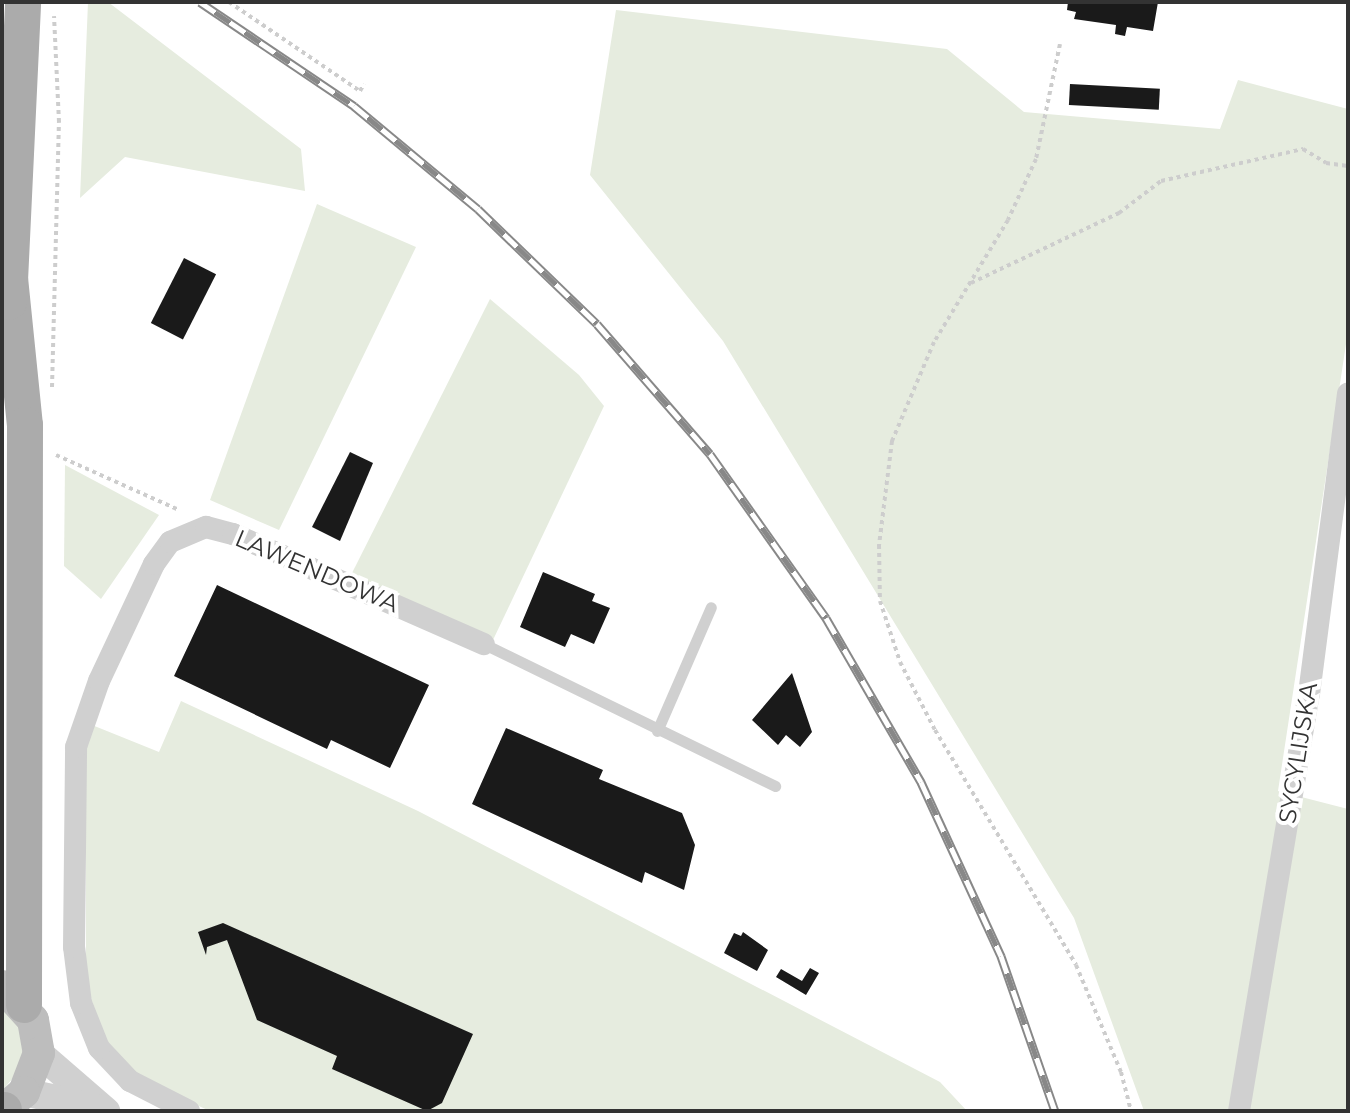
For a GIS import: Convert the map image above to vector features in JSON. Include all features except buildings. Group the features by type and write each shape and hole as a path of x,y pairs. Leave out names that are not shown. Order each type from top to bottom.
{"main road":[{"path":"2,427 23,2"},
{"path":"9,1106 39,1053 33,1020 13,996 25,425 10,278"}],"street":[{"name":"SYCYLIJSKA","path":"1239,1111 1309,694 1348,394"},
{"name":"LAWENDOWA","path":"189,1111 130,1081 99,1048 88,1025 74,947 76,747 99,681 154,564 170,542 187,531 206,527 233,534 484,644"},
{"path":"39,1053 104,1110"},
{"path":"9,1106 104,1110"}],"lane":[{"path":"657,731 711,607"},
{"path":"484,644 775,786"}],"path":[{"path":"229,2 360,91 364,84"},
{"path":"1060,44 1036,159 1008,220 934,342 892,441 879,545 880,601 900,662 935,730 1076,965 1121,1072 1131,1111"},
{"path":"969,284 1119,213 1161,181 1303,149 1326,163 1348,166"},
{"path":"62,457 179,510"}],"shaded area":[{"path":"88,2 108,2 301,149 305,191 125,157 80,198"},
{"path":"616,10 947,49 1024,112 1220,129 1238,80 1348,109 1348,331 1278,791 1348,809 1348,1111 1144,1111 1074,918 723,341 590,175"},
{"path":"317,204 416,247 279,530 210,500"},
{"path":"490,299 579,375 604,406 493,640 350,577"},
{"path":"65,465 159,515 101,599 64,566"},
{"path":"181,701 418,811 940,1082 967,1111 210,1111 156,1087 117,1058 97,1022 86,977 86,750 92,725 159,752"},
{"path":"2,1002 22,1028 25,1050 19,1071 2,1091"}],"railway":[{"path":"200,2 354,106 478,209 597,324 710,454 826,618 921,782 1001,956 1055,1111"}]}
